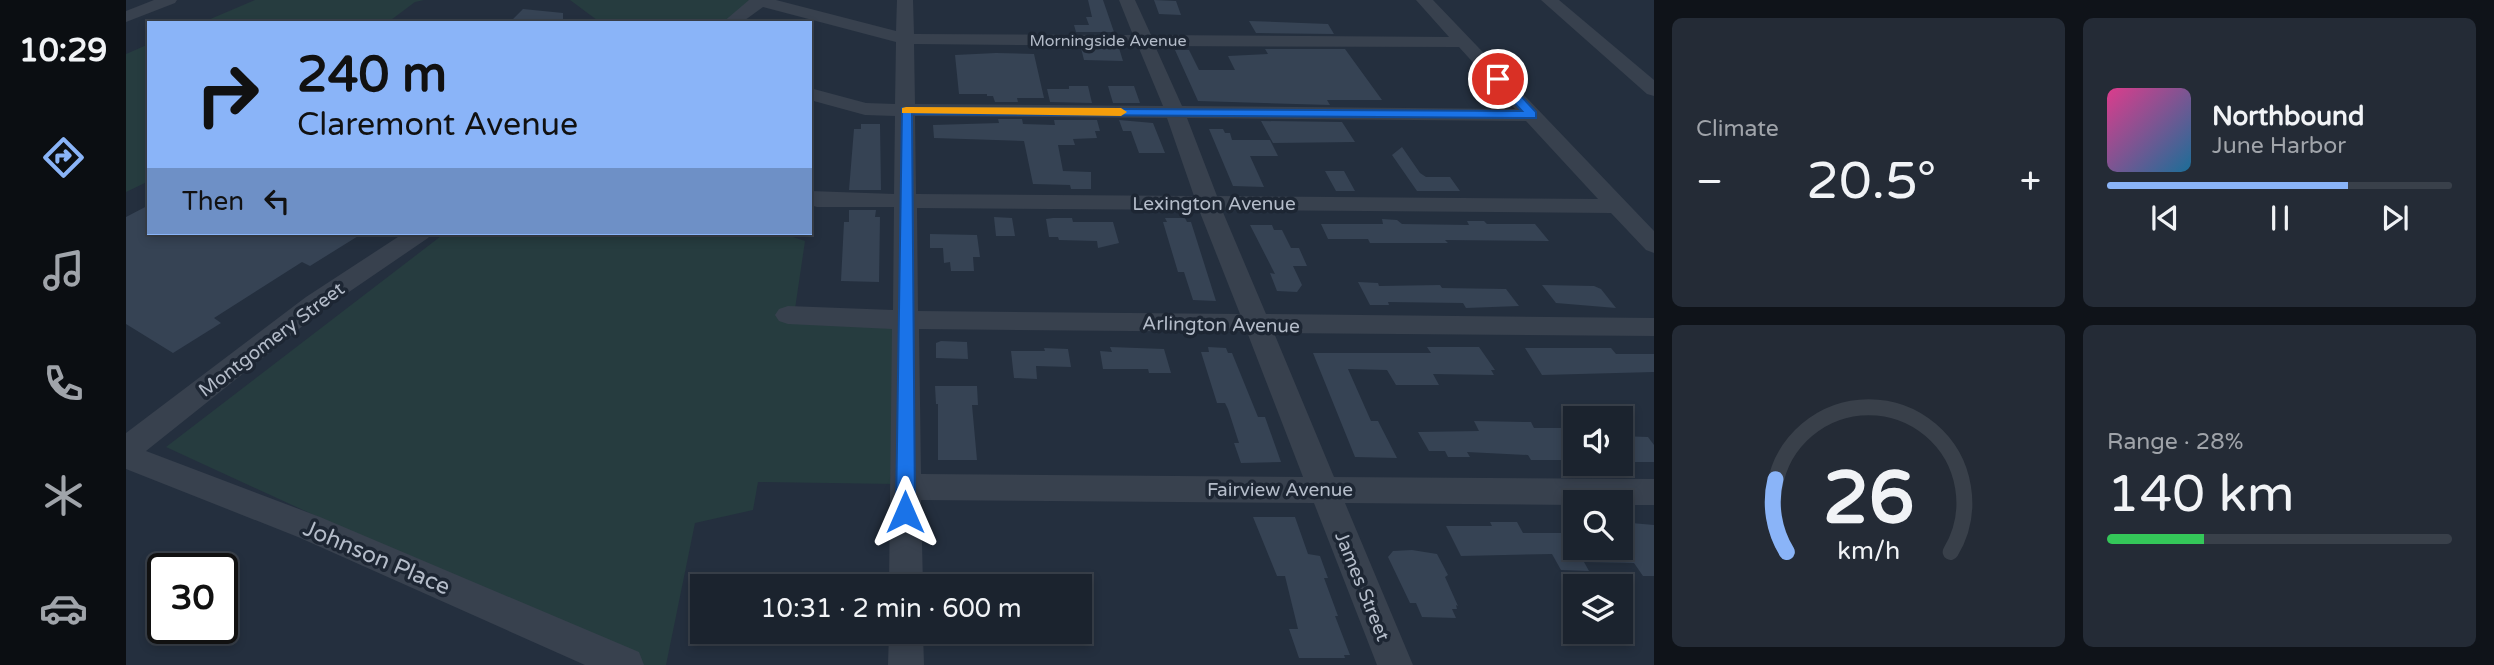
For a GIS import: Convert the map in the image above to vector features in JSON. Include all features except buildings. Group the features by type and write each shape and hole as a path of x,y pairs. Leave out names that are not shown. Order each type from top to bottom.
{"street":[{"path":"126,17 169,0"},
{"path":"732,21 758,0"},
{"name":"Morningside Avenue","path":"758,0 905,39 1464,42"},
{"path":"905,0 906,574"},
{"name":"James Street","path":"1127,0 1146,40 1256,324 1395,665"},
{"path":"1424,0 1654,244"},
{"path":"1549,0 1654,90"},
{"path":"126,1 146,9"},
{"path":"812,95 865,109 1532,115"},
{"name":"Lexington Avenue","path":"812,199 1618,206"},
{"name":"Montgomery Street","path":"126,450 315,303 417,235"},
{"name":"Arlington Avenue","path":"788,315 904,320 1654,327"},
{"name":"Johnson Place","path":"126,456 309,527 626,665"},
{"name":"Fairview Avenue","path":"905,486 1654,492"},
{"path":"906,644 906,665"}],"green space":[{"path":"255,0 424,0 415,2 390,21 206,21"},
{"path":"570,0 756,0 725,21 598,21"},
{"path":"147,45 147,182 126,192 126,54"},
{"path":"442,235 787,235 805,241 795,309 895,313 896,484 758,482 753,510 695,523 666,665 640,665 166,447"}],"slow traffic":[{"path":"906,111 1121,112"}],"route":[{"path":"905,512 906,110 1532,115 1498,79"}]}
